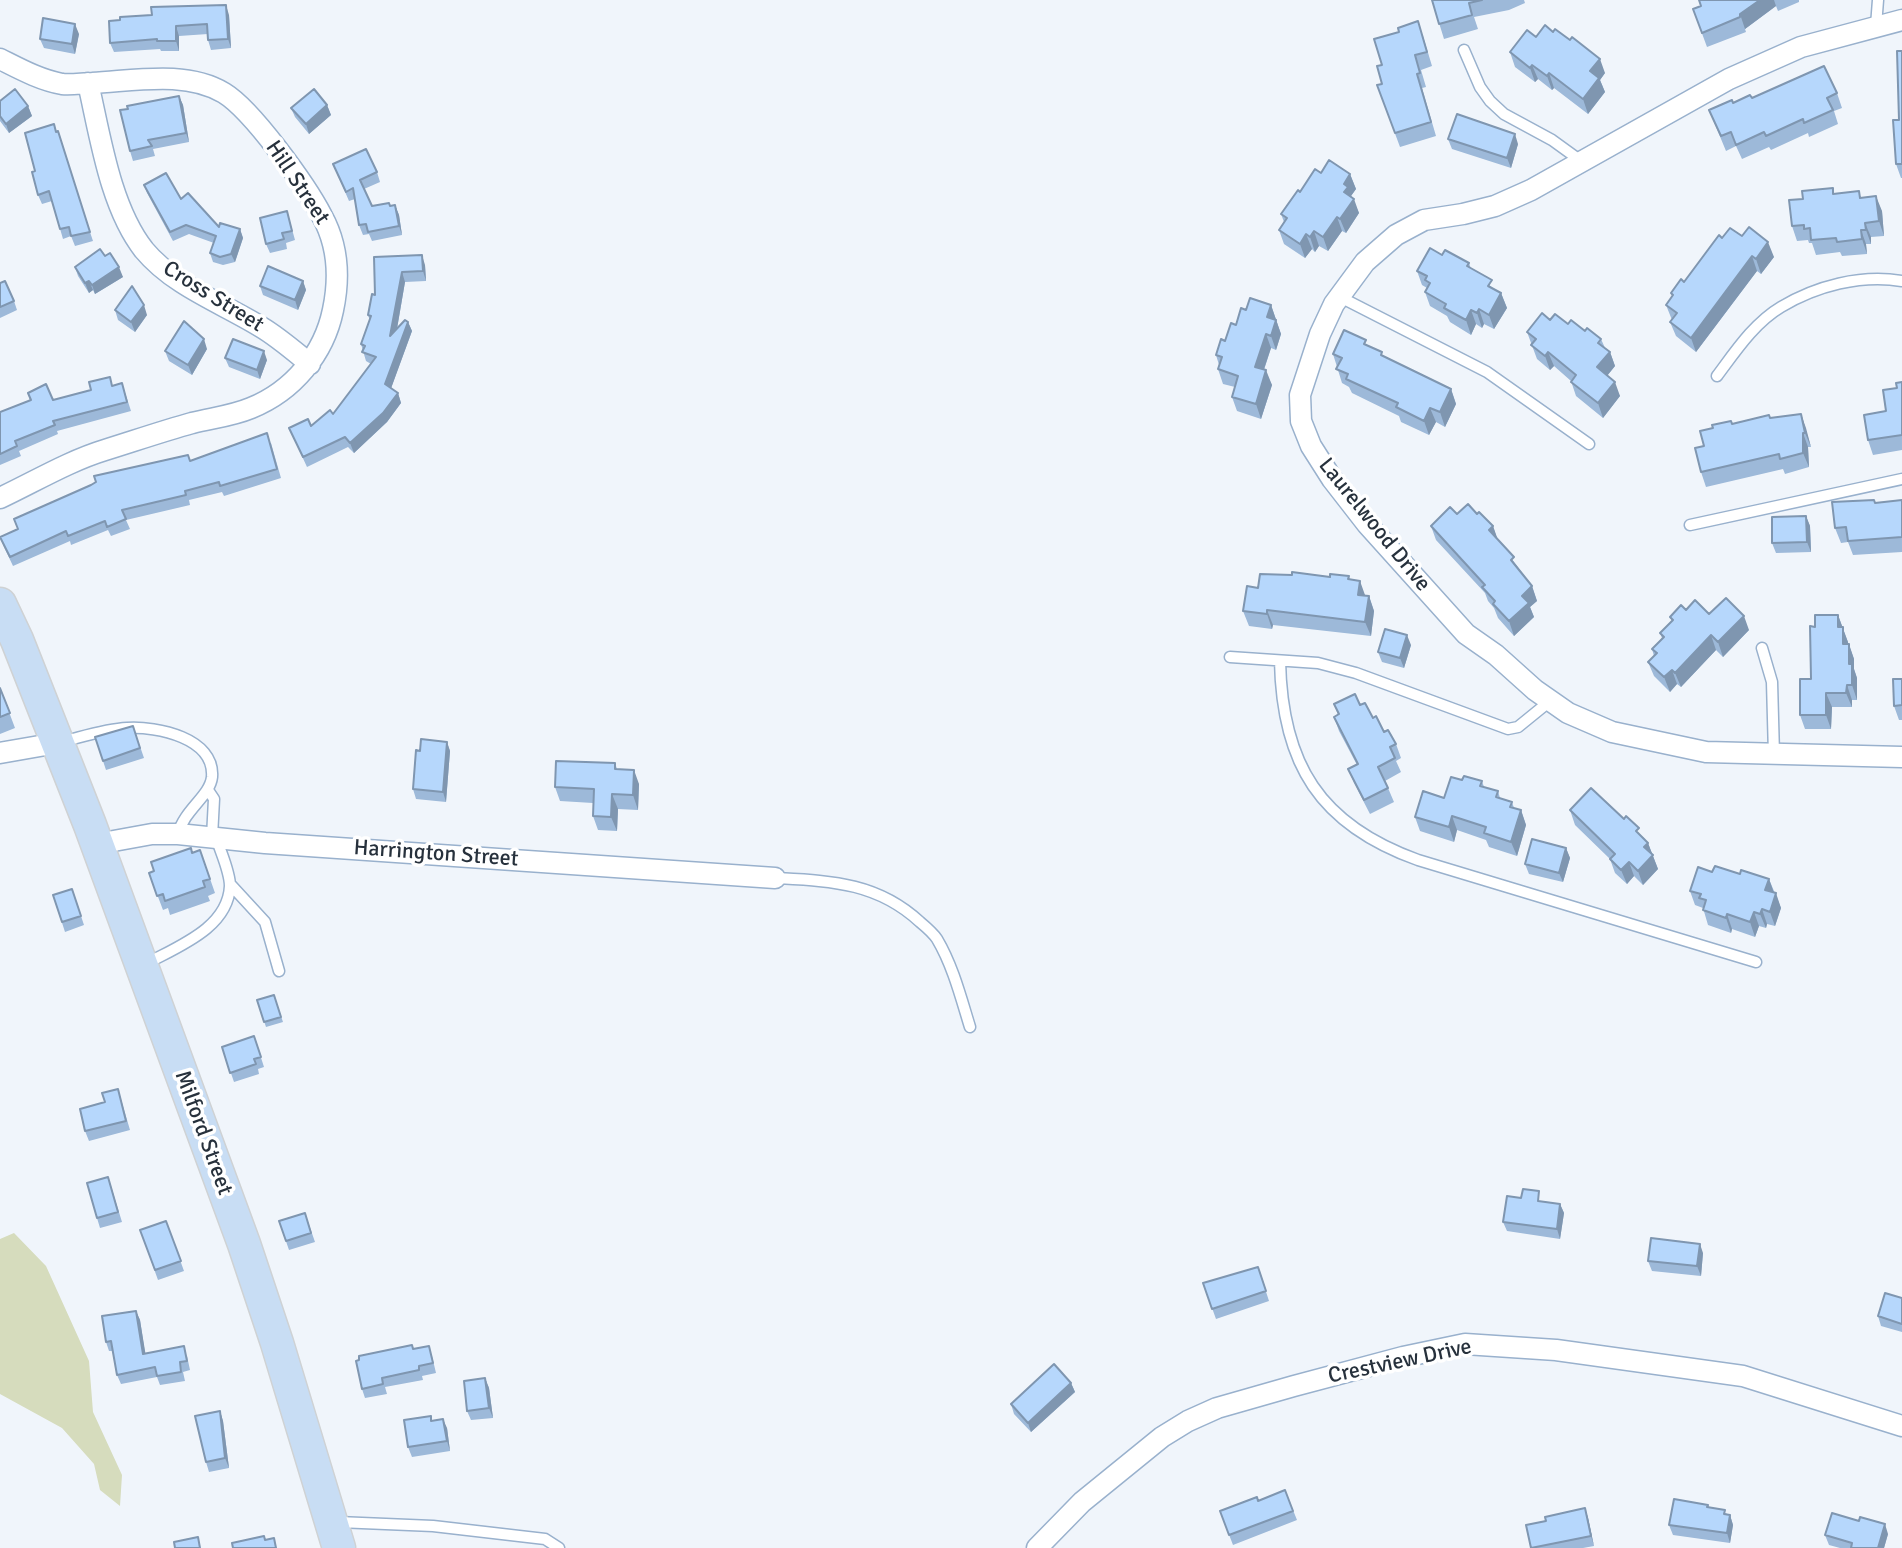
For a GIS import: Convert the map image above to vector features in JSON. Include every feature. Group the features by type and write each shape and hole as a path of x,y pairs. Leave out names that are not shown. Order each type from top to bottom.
{"main road":[{"name":"Milford Street","path":"0,604 97,844 244,1244 286,1370 335,1535"}],"street":[{"name":"Laurelwood Drive","path":"1902,20 1801,47 1729,79 1531,190 1495,206 1424,220 1396,235 1365,262 1340,297 1320,334 1300,395 1301,421 1311,446 1367,524 1466,634 1568,713 1612,732 1706,752 1902,757"},
{"name":"Hill Street","path":"0,59 36,76 64,84 176,80 206,85 226,93 249,116 318,209 330,231 338,287 323,339 310,364 296,379 251,408 100,451 0,498"},
{"name":"Cross Street","path":"88,83 113,185 142,247 182,281 264,328 310,364"},
{"path":"0,753 54,734"},
{"name":"Harrington Street","path":"97,844 152,834 178,834 265,843 775,878"},
{"name":"Crestview Drive","path":"1037,1548 1082,1502 1162,1437 1188,1421 1217,1408 1294,1386 1465,1344 1556,1350 1743,1376 1902,1426"}],"lane":[{"path":"1876,26 1878,0"},
{"path":"1464,50 1480,87 1490,101 1504,114 1552,140 1581,161"},
{"path":"1717,376 1754,330 1779,308 1821,288 1862,280 1902,281"},
{"path":"1340,297 1487,372 1589,444"},
{"path":"1690,525 1902,479"},
{"path":"1762,648 1772,682 1774,755"},
{"path":"1230,657 1318,663 1356,673 1508,729 1518,727 1550,701"},
{"path":"1280,661 1280,699 1296,751 1313,786 1333,812 1358,833 1385,848 1418,860 1756,962"},
{"path":"54,734 145,728 181,737 197,745 210,759 212,780 208,790 182,819 178,834"},
{"path":"208,790 214,799 214,837 230,884 265,922 279,971"},
{"path":"775,878 830,881 865,887 907,910 936,937 954,976 970,1027"},
{"path":"142,966 203,931 224,912 230,884"},
{"path":"335,1535 447,1527 545,1539 559,1548"}],"green space":[{"path":"14,1233 46,1266 89,1361 93,1412 122,1475 120,1506 100,1490 94,1464 62,1428 0,1394 0,1239"}],"building":[{"path":"1432,0 1482,0 1469,3 1472,15 1439,24"},
{"path":"1699,0 1760,0 1740,17 1702,33 1693,9 1701,6"},
{"path":"226,5 228,39 208,40 207,24 176,26 176,41 157,39 110,43 109,21 120,20 120,17 152,15 151,7"},
{"path":"43,18 75,24 72,44 40,39"},
{"path":"1418,21 1427,52 1415,55 1420,73 1417,74 1431,122 1395,133 1377,85 1382,84 1377,66 1382,65 1374,39 1399,32 1398,28"},
{"path":"1545,25 1570,40 1572,37 1600,59 1590,71 1599,78 1583,99 1549,73 1547,76 1532,65 1530,68 1510,52 1527,30 1536,37"},
{"path":"1897,51 1902,51 1902,164 1896,164 1893,120 1899,120"},
{"path":"1824,66 1837,93 1827,98 1833,110 1804,123 1803,119 1766,136 1764,132 1736,145 1731,132 1721,136 1709,110 1732,100 1733,103 1750,95 1752,98"},
{"path":"15,89 28,106 6,124 0,116 0,101"},
{"path":"314,89 327,105 306,124 291,108"},
{"path":"179,96 186,133 148,140 152,146 130,151 120,110"},
{"path":"1457,114 1515,134 1507,158 1448,139"},
{"path":"54,124 90,232 71,236 69,227 60,229 49,191 38,195 25,133"},
{"path":"366,149 377,172 360,180 372,206 395,205 399,226 368,232 366,224 359,225 353,188 346,192 333,164"},
{"path":"1329,160 1350,174 1344,184 1348,187 1344,192 1354,199 1323,237 1314,231 1310,237 1306,234 1300,244 1279,230 1287,218 1281,214 1315,169 1321,173"},
{"path":"166,173 181,199 188,193 219,227 220,223 240,229 231,254 220,257 210,253 216,236 186,225 170,232 144,185"},
{"path":"1833,188 1833,194 1859,191 1860,198 1876,196 1879,221 1865,223 1866,230 1861,230 1862,239 1837,242 1836,238 1811,240 1810,228 1792,226 1789,200 1803,199 1802,191"},
{"path":"287,211 292,231 282,233 284,239 266,244 260,218"},
{"path":"1749,227 1768,242 1756,259 1752,256 1691,338 1670,322 1677,313 1666,305 1673,295 1671,293 1681,279 1684,282 1719,235 1722,238 1730,228 1742,236"},
{"path":"1430,248 1442,255 1445,250 1492,280 1488,286 1501,293 1489,315 1479,309 1477,313 1471,310 1466,320 1444,308 1446,304 1425,292 1430,283 1425,280 1427,276 1417,271"},
{"path":"100,249 105,256 110,253 119,267 92,285 89,281 85,283 75,267"},
{"path":"422,255 423,271 402,272 390,336 405,320 408,322 385,384 398,393 383,413 350,443 345,437 303,457 289,428 308,419 311,426 330,410 333,414 376,357 362,352 365,346 361,344 371,316 368,315 372,294 375,295 374,257"},
{"path":"268,266 303,281 295,300 260,286"},
{"path":"5,281 14,301 0,307 0,283"},
{"path":"132,286 144,305 131,322 115,310"},
{"path":"1250,298 1271,305 1267,317 1276,320 1271,336 1266,334 1255,367 1266,370 1256,404 1232,397 1238,376 1218,369 1222,357 1216,355 1221,339 1225,341 1231,323 1236,325 1241,308 1246,310"},
{"path":"1542,313 1550,320 1555,314 1568,324 1571,320 1585,331 1587,328 1601,339 1598,343 1610,352 1597,367 1615,382 1598,403 1571,382 1576,375 1548,352 1545,356 1531,345 1536,339 1527,332"},
{"path":"184,321 204,339 188,365 165,351"},
{"path":"1344,330 1366,340 1364,344 1382,352 1381,355 1451,389 1440,412 1430,408 1424,421 1396,407 1398,403 1346,379 1348,374 1336,369 1342,358 1333,354"},
{"path":"233,339 264,351 257,370 225,358"},
{"path":"110,377 112,386 122,383 127,402 53,421 55,425 15,441 17,446 0,454 0,412 31,400 28,393 46,384 53,400 91,390 89,382"},
{"path":"1902,382 1902,435 1868,440 1864,415 1886,411 1883,390 1897,388 1896,383"},
{"path":"1801,414 1805,433 1803,453 1780,459 1779,454 1701,472 1695,448 1704,446 1700,431 1731,421 1732,424 1769,415 1770,418"},
{"path":"267,433 277,469 122,510 126,519 107,527 105,521 68,536 66,531 10,557 0,537 18,529 14,519 91,485 96,482 94,476 188,455 190,461"},
{"path":"1874,500 1875,503 1902,500 1902,537 1848,541 1846,527 1835,528 1832,502"},
{"path":"1468,504 1493,526 1489,530 1514,557 1511,560 1532,586 1522,596 1529,603 1509,621 1493,604 1495,601 1482,587 1485,585 1431,526 1450,507 1457,514"},
{"path":"1806,516 1807,542 1772,543 1772,517"},
{"path":"1292,572 1349,576 1348,579 1360,581 1358,595 1369,596 1365,622 1267,610 1267,614 1243,611 1247,586 1258,588 1260,574 1292,575"},
{"path":"1726,598 1744,616 1718,642 1711,635 1675,673 1672,670 1664,677 1648,662 1657,653 1652,649 1664,637 1660,633 1673,620 1670,617 1681,605 1686,610 1695,600 1709,614"},
{"path":"1815,615 1838,615 1838,627 1843,627 1843,644 1849,644 1852,685 1847,685 1846,693 1826,693 1826,715 1800,715 1800,679 1811,679 1810,626 1815,627"},
{"path":"1385,629 1407,635 1400,658 1378,652"},
{"path":"1893,679 1902,679 1902,705 1894,706"},
{"path":"0,688 10,713 0,717"},
{"path":"1355,694 1360,705 1365,703 1373,718 1376,716 1384,732 1388,730 1396,744 1390,747 1395,758 1378,767 1388,788 1364,800 1348,769 1358,764 1334,717 1339,714 1334,704"},
{"path":"133,726 140,748 103,761 95,737"},
{"path":"421,739 447,742 443,792 413,789 416,750 420,751"},
{"path":"556,761 615,763 615,769 634,770 633,795 612,794 611,817 593,816 594,789 555,787"},
{"path":"1464,776 1482,781 1480,786 1498,791 1496,797 1512,802 1510,807 1521,810 1511,842 1484,833 1486,827 1452,816 1449,827 1415,817 1423,791 1444,798 1451,777 1462,780"},
{"path":"1591,788 1624,819 1626,816 1639,828 1636,831 1648,843 1644,847 1653,855 1638,871 1629,862 1621,870 1610,859 1615,854 1570,810"},
{"path":"1532,839 1566,848 1559,873 1525,864"},
{"path":"191,848 192,853 200,850 210,879 203,881 205,887 165,901 163,894 157,896 149,873 154,871 151,862"},
{"path":"1715,866 1769,879 1765,890 1776,893 1770,912 1762,909 1760,914 1754,912 1750,922 1703,910 1706,900 1699,898 1701,894 1690,891 1698,867 1712,872"},
{"path":"72,889 81,916 62,922 53,895"},
{"path":"274,995 281,1017 264,1022 257,1000"},
{"path":"254,1036 261,1057 254,1059 256,1064 230,1073 222,1047"},
{"path":"118,1089 126,1121 85,1131 80,1109 105,1102 102,1093"},
{"path":"108,1177 118,1212 97,1218 87,1183"},
{"path":"1523,1189 1539,1191 1538,1201 1560,1204 1557,1229 1503,1222 1507,1196 1521,1198"},
{"path":"305,1213 311,1233 286,1241 279,1221"},
{"path":"166,1221 181,1261 155,1270 140,1230"},
{"path":"1651,1238 1700,1244 1697,1266 1648,1261"},
{"path":"1258,1267 1266,1291 1212,1309 1203,1283"},
{"path":"1885,1293 1902,1298 1902,1324 1878,1316"},
{"path":"136,1311 143,1354 184,1346 187,1361 180,1362 181,1372 157,1376 155,1367 117,1375 111,1341 106,1342 102,1316"},
{"path":"412,1345 413,1349 429,1346 433,1363 419,1366 419,1370 382,1378 383,1384 362,1389 356,1361 359,1356"},
{"path":"1054,1364 1071,1383 1028,1423 1011,1404"},
{"path":"485,1378 489,1408 467,1411 464,1381"},
{"path":"220,1411 225,1458 206,1462 195,1416"},
{"path":"431,1416 431,1421 443,1419 447,1441 408,1447 404,1420"},
{"path":"1285,1490 1293,1511 1229,1535 1220,1511"},
{"path":"1674,1499 1725,1510 1724,1514 1730,1515 1727,1533 1669,1525"},
{"path":"1585,1508 1591,1536 1531,1548 1526,1525 1546,1521 1545,1517"},
{"path":"1832,1513 1885,1524 1878,1548 1851,1548 1852,1543 1825,1535"},
{"path":"264,1536 265,1540 274,1538 276,1548 233,1548 232,1543"},
{"path":"198,1537 200,1548 175,1548 174,1542"}]}
